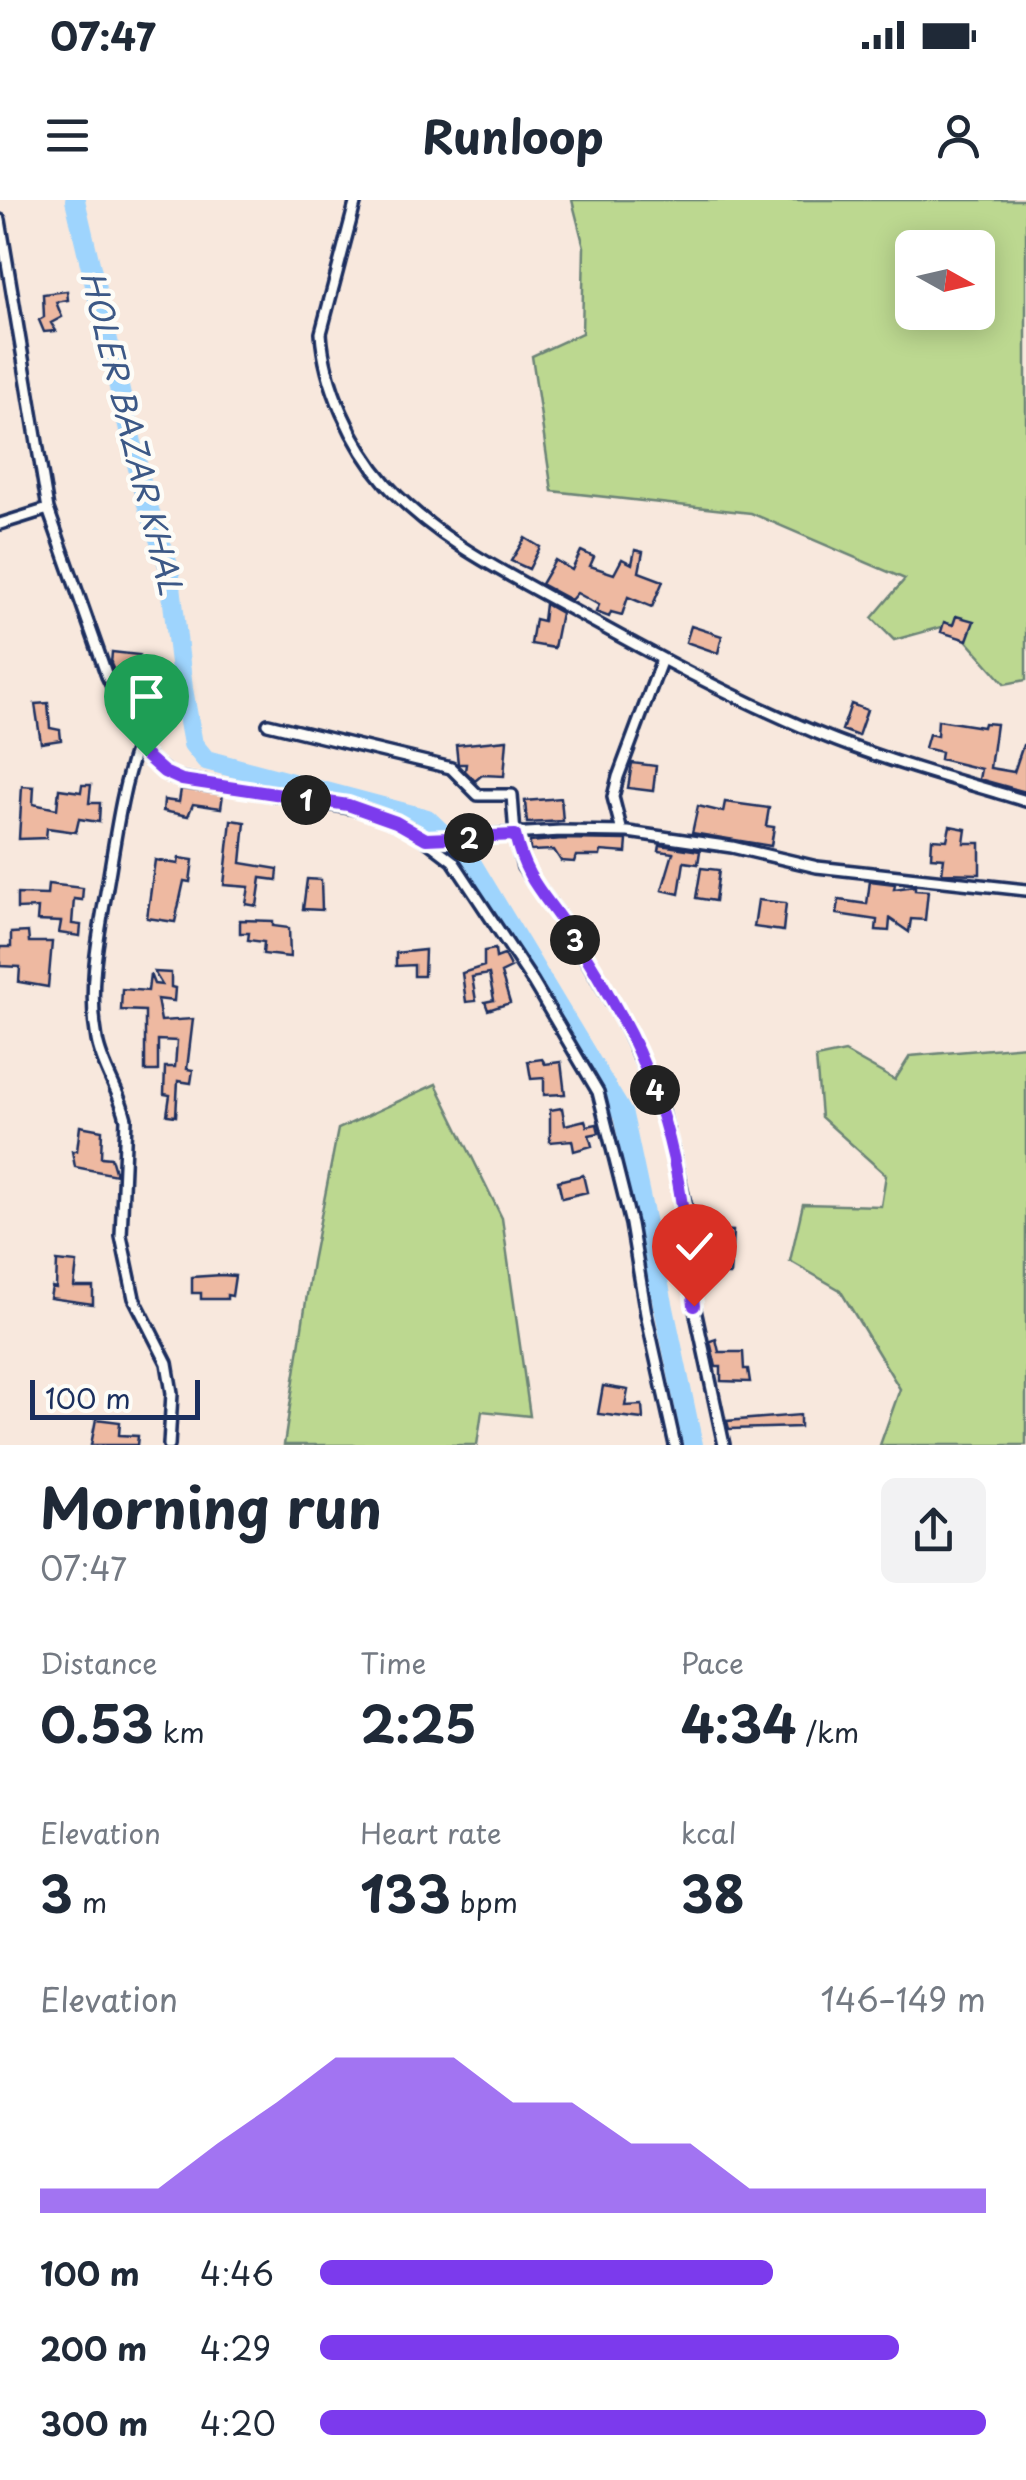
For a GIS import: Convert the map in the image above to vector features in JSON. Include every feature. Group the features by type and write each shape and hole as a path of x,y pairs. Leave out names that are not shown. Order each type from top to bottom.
{"street":[{"path":"356,200 320,333 330,382 349,424 385,482 470,554 662,659 842,743 1026,801"},
{"path":"0,220 48,509 93,641 138,742 156,766 173,777 348,805 429,839 452,861 598,1092 631,1224 675,1445"},
{"path":"0,524 48,509"},
{"path":"622,832 614,797 618,777 662,659"},
{"path":"268,724 450,768 478,794 512,795 515,835 532,884 567,927 622,1018 660,1101 685,1203 694,1306 724,1445"},
{"path":"138,742 119,805 96,946 94,1015 103,1065 123,1103 126,1119 121,1236 134,1298 167,1363 172,1393 168,1445"},
{"path":"429,839 622,832 714,844 818,867 1026,890"}],"green space":[{"path":"572,200 1026,200 1026,680 1005,684 952,624 894,640 872,618 905,579 751,513 552,491 532,356 582,333 584,247"},
{"path":"1026,1046 1026,1445 880,1445 900,1389 840,1290 790,1261 803,1204 881,1206 886,1175 821,1117 816,1058 845,1052 895,1080 910,1056"},
{"path":"436,1084 502,1218 530,1416 482,1411 477,1445 284,1445 312,1262 338,1129"}],"building":[{"path":"67,291 68,300 56,302 62,317 51,323 56,331 44,332 39,320 44,317 43,294"},
{"path":"525,538 540,547 529,569 511,561"},
{"path":"635,550 643,552 639,572 663,581 652,607 628,597 622,615 611,612 609,617 596,612 599,605 577,593 571,600 541,584 555,560 572,570 581,551 594,557 590,566 614,574 622,559 632,564"},
{"path":"545,604 561,613 554,648 531,644 535,619 543,621"},
{"path":"956,616 974,621 967,640 941,632 944,622 953,625"},
{"path":"691,626 722,636 718,653 686,642"},
{"path":"112,652 139,655 136,680 117,677 111,664"},
{"path":"48,703 50,728 60,730 61,740 41,743 35,704"},
{"path":"851,704 867,710 858,736 842,730"},
{"path":"938,720 983,727 984,723 996,724 990,768 1014,772 1026,745 1026,792 979,779 981,769 940,759 941,752 925,748 929,734 937,736"},
{"path":"507,740 504,776 482,775 475,781 465,771 466,764 458,764 456,745"},
{"path":"632,763 656,766 653,791 628,788"},
{"path":"82,785 91,785 89,803 100,803 99,822 79,819 76,832 47,828 46,838 19,839 22,786 34,787 33,804 57,809 59,789 81,792"},
{"path":"181,789 223,794 221,808 193,804 188,816 163,811 164,800 179,802"},
{"path":"561,798 563,821 527,823 525,801"},
{"path":"725,802 769,808 766,826 774,827 771,846 692,833 698,806 723,812"},
{"path":"231,820 245,822 241,863 278,869 277,880 261,878 257,906 246,904 249,887 224,885"},
{"path":"950,826 966,829 964,843 980,843 980,874 942,873 944,858 931,857 932,839 947,840"},
{"path":"627,840 626,853 601,851 600,856 576,856 574,862 561,861 554,850 530,851 530,842"},
{"path":"660,845 700,851 698,864 684,862 679,894 662,890 673,853 659,851"},
{"path":"179,858 193,860 190,882 184,881 175,922 147,918 155,860 178,864"},
{"path":"701,868 719,870 715,901 696,898"},
{"path":"307,879 321,880 322,910 303,909"},
{"path":"870,881 895,884 894,889 915,886 915,890 928,891 925,920 911,919 909,932 890,919 889,931 876,930 877,920 837,914 839,900 867,904"},
{"path":"48,884 83,888 82,900 74,899 72,924 81,925 80,936 59,933 61,922 37,921 38,908 17,909 17,894 47,895"},
{"path":"758,900 786,903 783,931 754,927"},
{"path":"240,920 273,921 273,926 289,928 290,957 263,954 264,942 248,940 249,933 240,933"},
{"path":"28,932 29,942 52,942 48,987 19,982 20,967 0,966 0,947 11,947 11,933"},
{"path":"495,949 496,958 504,955 511,968 501,973 510,1003 488,1010 485,1002 494,1000 489,974 472,977 476,1001 466,1002 462,973 484,966 484,951"},
{"path":"425,950 424,976 414,976 414,965 396,966 396,953"},
{"path":"154,972 171,973 171,987 175,988 174,1001 157,999 161,1021 193,1019 187,1069 193,1070 191,1083 178,1081 176,1116 167,1115 170,1095 164,1094 165,1067 175,1067 177,1041 158,1040 158,1071 145,1071 145,1011 121,1010 122,989 148,991 150,974 154,984 162,985"},
{"path":"542,1059 545,1064 561,1062 565,1094 544,1095 544,1078 531,1079 528,1061"},
{"path":"562,1108 565,1125 585,1120 587,1126 597,1124 599,1133 589,1135 592,1146 574,1151 572,1140 550,1142 550,1110"},
{"path":"80,1126 102,1130 101,1157 111,1158 116,1175 75,1167 72,1151 77,1151"},
{"path":"583,1175 587,1192 562,1198 558,1181"},
{"path":"716,1230 733,1231 730,1275 706,1275 706,1252 714,1252"},
{"path":"57,1261 77,1263 74,1287 93,1287 93,1304 50,1298 52,1287 56,1288"},
{"path":"235,1276 232,1296 227,1295 227,1299 201,1299 201,1293 192,1293 192,1277"},
{"path":"716,1339 719,1352 743,1352 750,1382 721,1381 721,1367 716,1367 710,1341"},
{"path":"603,1386 628,1390 625,1406 642,1405 643,1419 598,1414"},
{"path":"800,1415 800,1427 729,1429 727,1421"},
{"path":"96,1419 120,1422 119,1435 138,1436 137,1445 91,1445"}],"waterway":[{"name":"HOLER BAZAR KHAL","path":"75,200 145,498 169,568 193,744 206,760 427,819 469,859 623,1115 693,1445"}],"route":[{"path":"146,756 164,772 182,780 348,805 396,822 426,839 515,835 532,884 567,927 622,1018 660,1101 685,1203 694,1306"}]}
